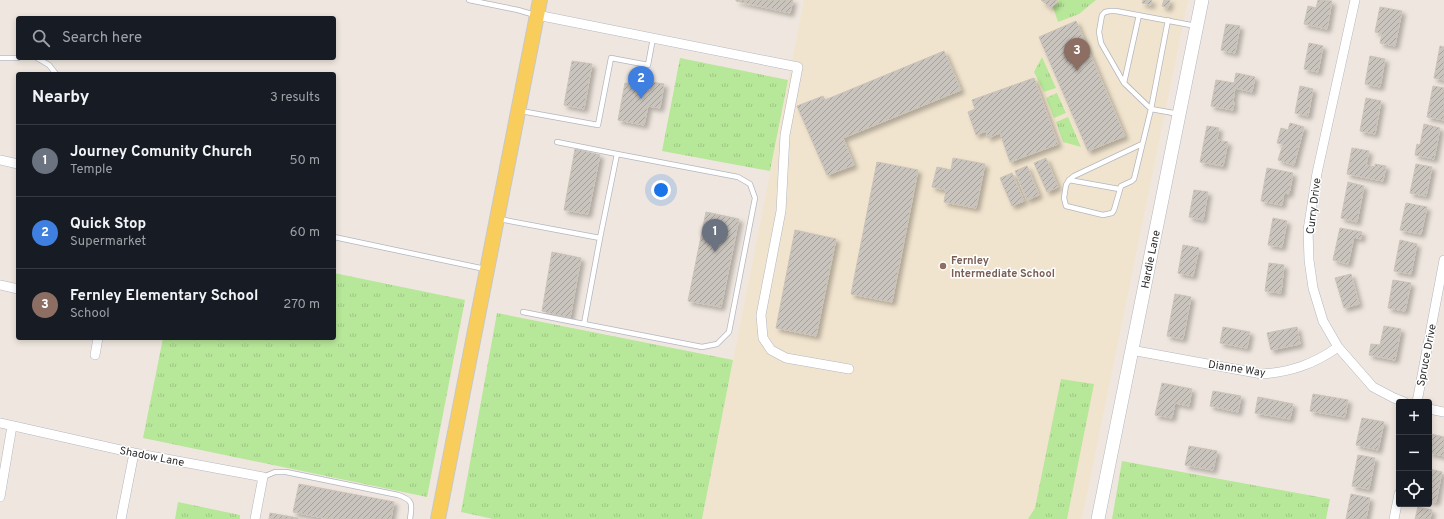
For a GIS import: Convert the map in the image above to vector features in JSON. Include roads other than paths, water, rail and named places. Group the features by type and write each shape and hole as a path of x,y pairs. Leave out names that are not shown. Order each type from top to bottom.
{"main road":[{"path":"438,519 540,0"}],"street":[{"name":"Hardie Lane","path":"1098,519 1202,0"},
{"name":"Curry Drive","path":"1355,0 1317,173 1308,230 1309,260 1313,288 1323,321 1338,347 1373,387 1396,399"},
{"path":"537,15 798,67 784,135 781,211 761,315 763,338 771,350 786,358 849,369"},
{"path":"0,160 16,164"},
{"name":"Spruce Drive","path":"1418,399 1444,260"},
{"path":"0,285 16,288"},
{"path":"95,355 98,340"},
{"name":"Dianne Way","path":"1131,350 1262,374 1282,372 1302,367 1330,353 1338,347"},
{"path":"1432,410 1444,412"},
{"name":"Shadow Lane","path":"0,423 134,453 263,477"},
{"path":"0,497 12,426"},
{"path":"121,519 134,453"},
{"path":"256,519 263,477"},
{"path":"1394,519 1396,507"}],"lane":[{"path":"469,0 537,15"},
{"path":"1180,114 1151,108 1124,83 1101,44 1099,38 1100,21 1105,12 1110,11 1168,20 1197,27"},
{"path":"1124,83 1139,15"},
{"path":"1142,144 1068,180 1064,198 1066,206 1103,215 1112,213 1121,186 1134,179 1151,108 1168,20"},
{"path":"518,110 598,125 611,58 648,65 653,38"},
{"path":"0,58 16,58"},
{"path":"41,60 50,65 55,72"},
{"path":"524,312 702,347 717,344 728,332 730,325 755,198 750,184 738,177 557,142"},
{"path":"584,324 617,154"},
{"path":"1068,180 1119,190"},
{"path":"497,218 600,238"},
{"path":"336,237 487,269"},
{"path":"263,477 275,472 286,472 406,497 411,502 412,507 410,519"}],"place":[{"name":"Fernley Elementary School","path":"1077,71"},
{"name":"Quick Stop","path":"641,99"},
{"name":"Journey Comunity Church","path":"715,252"},
{"name":"Fernley Intermediate School","path":"943,266"}]}
